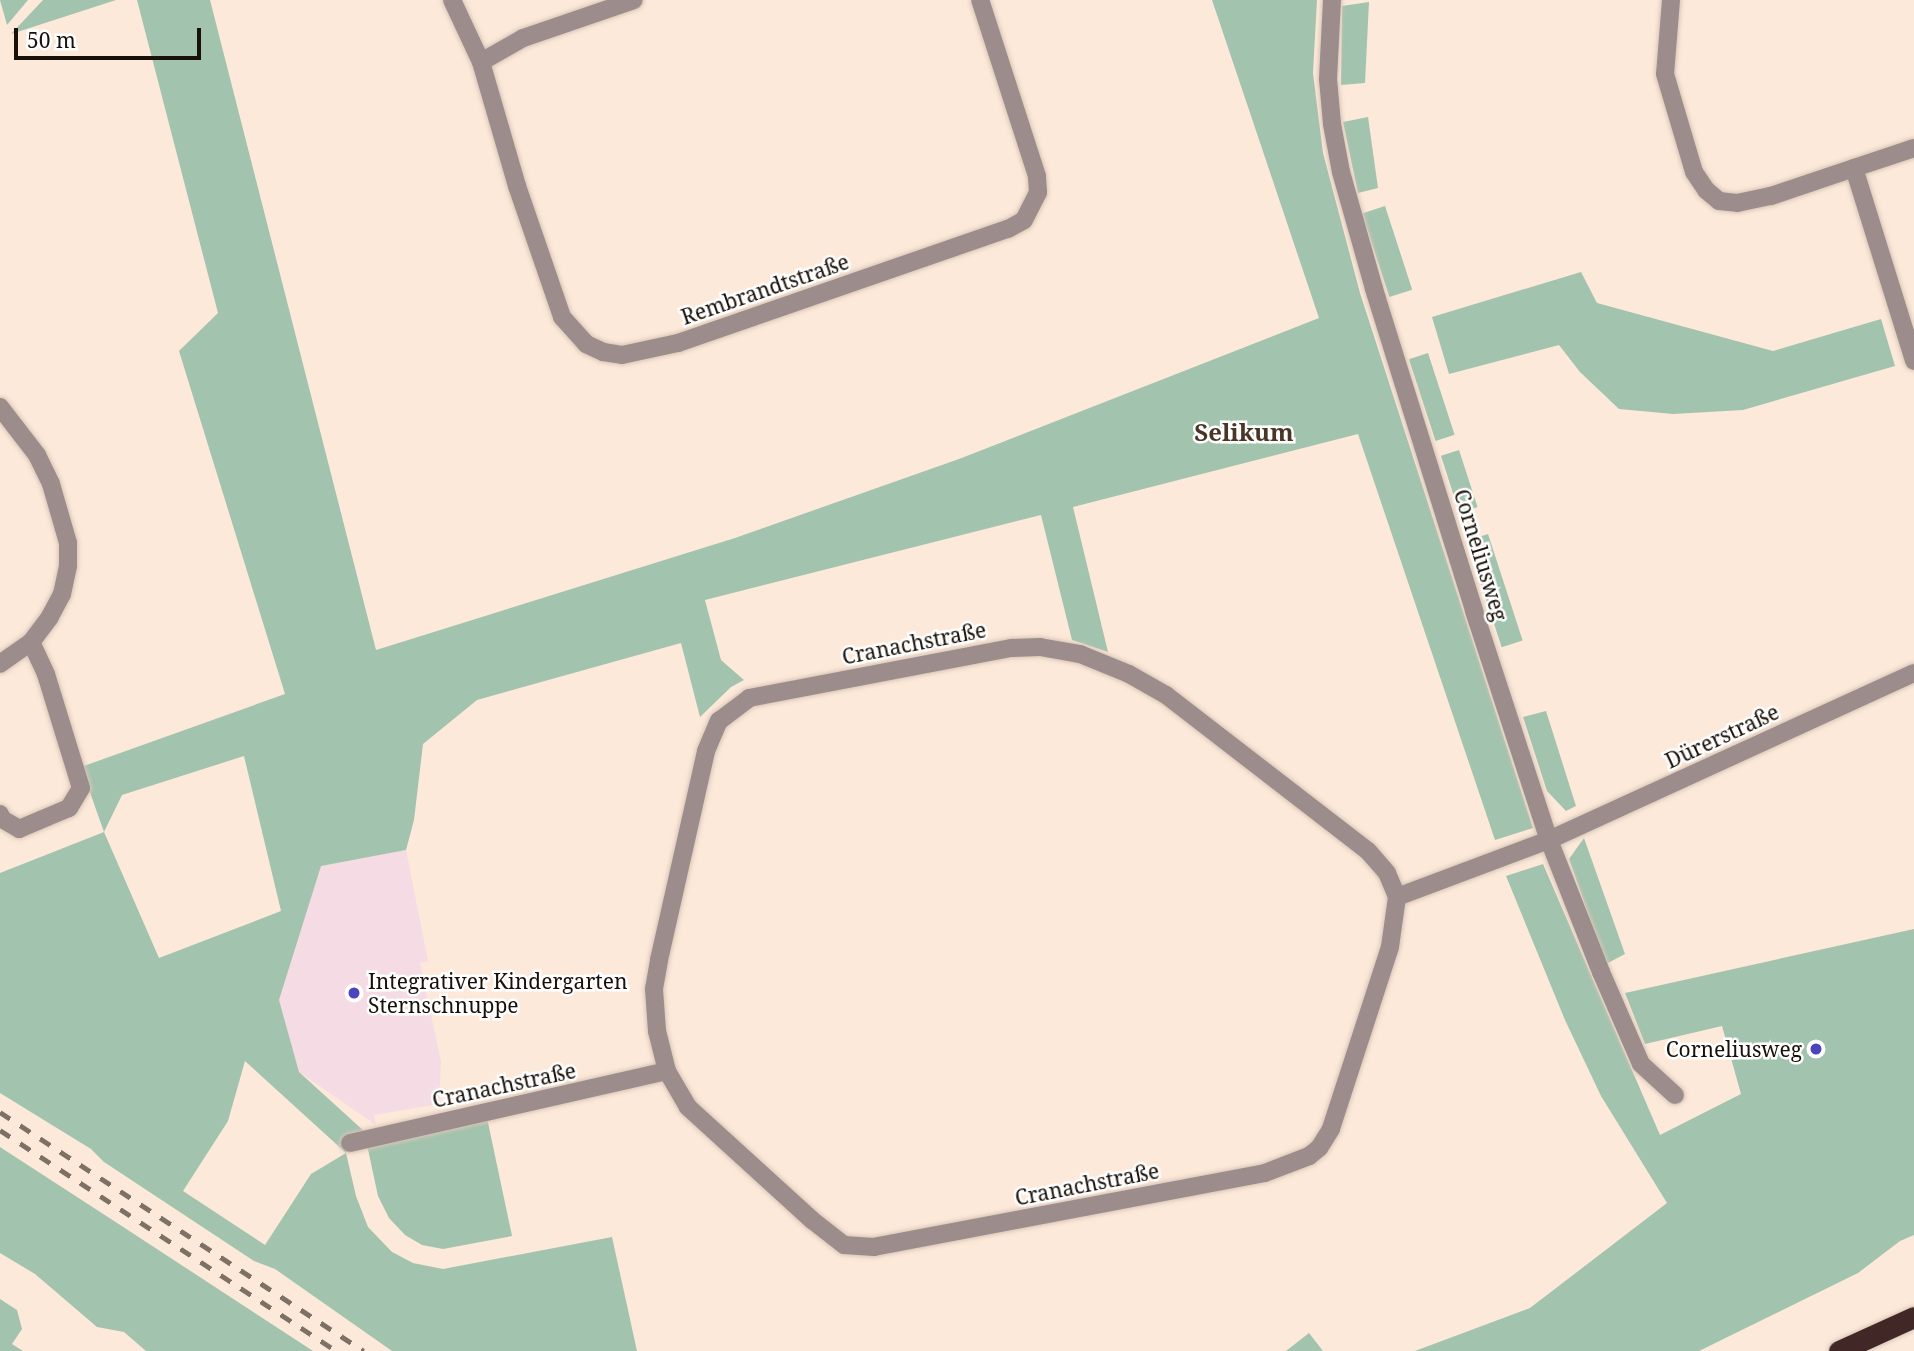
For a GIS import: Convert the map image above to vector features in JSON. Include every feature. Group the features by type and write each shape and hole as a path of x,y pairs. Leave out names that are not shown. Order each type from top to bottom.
{"highway":[{"path":"1839,1351 1914,1317"}],"street":[{"name":"Rembrandtstraße","path":"452,0 481,62 521,199 562,317 572,332 594,349 612,354 637,354 678,343 918,261 1008,229 1024,220 1038,192 1037,176 980,0"},
{"path":"481,62 523,38 634,0"},
{"name":"Corneliusweg","path":"1332,0 1328,79 1341,172 1374,289 1549,841 1641,1064 1675,1095"},
{"path":"1671,0 1665,74 1694,172 1706,190 1719,201 1737,203 1771,196 1914,148"},
{"path":"1854,168 1914,362"},
{"path":"0,407 37,455 51,484 68,543 68,566 62,594 31,642 0,664"},
{"path":"0,814 2,819 19,829 69,808 81,788 46,674 31,642"},
{"name":"Cranachstraße","path":"1040,647 1080,654 1129,674 1166,695 1368,851 1387,873 1397,897 1390,947 1328,1135 1309,1156 1265,1173 859,1248 844,1245 812,1220 688,1107 667,1071 654,1010 659,960 706,751 719,721 749,698 1012,648 1040,647"},
{"name":"Dürerstraße","path":"1549,841 1914,673"},
{"path":"1397,897 1549,841"},
{"name":"Cranachstraße","path":"350,1143 667,1071"}],"shaded area":[{"name":"Integrativer Kindergarten Sternschnuppe","path":"406,850 428,961 420,963 441,1062 439,1104 374,1115 376,1125 299,1072 279,1000 321,866"}],"green space":[{"path":"0,0 28,0 7,25"},
{"path":"43,0 116,0 11,34"},
{"path":"137,0 210,0 376,650 735,538 959,459 1319,318 1212,0 1317,0 1313,73 1323,153 1360,293 1533,828 1495,840 1358,434 1073,507 1108,652 1072,640 1041,515 705,600 721,660 744,680 731,687 700,717 681,643 477,700 423,744 414,820 406,850 321,866 279,1000 299,1072 365,1132 346,1153 356,1196 368,1227 392,1252 413,1263 443,1269 612,1237 637,1351 392,1351 275,1269 254,1261 104,1162 91,1149 0,1093 0,873 104,832 81,767 285,694 179,351 218,313","holes":["244,756 281,911 159,958 104,832 122,795","245,1061 346,1153 311,1174 265,1245 183,1191 228,1121"]},
{"path":"1369,2 1365,83 1341,85 1342,6"},
{"path":"1368,117 1378,188 1358,193 1343,122"},
{"path":"1385,206 1412,290 1389,297 1362,213"},
{"path":"1581,272 1597,303 1773,351 1881,319 1895,366 1743,410 1673,414 1619,409 1580,372 1559,345 1449,374 1432,317"},
{"path":"1428,353 1455,435 1436,441 1409,359"},
{"path":"1459,450 1478,507 1459,513 1441,456"},
{"path":"1488,534 1523,641 1502,647 1467,541"},
{"path":"1546,711 1576,806 1566,811 1547,791 1523,717"},
{"path":"1584,838 1625,954 1606,964 1569,859"},
{"path":"1543,864 1660,1135 1741,1094 1722,1026 1645,1044 1625,993 1914,929 1914,1235 1900,1241 1858,1273 1699,1351 1415,1351 1530,1308 1667,1203 1601,1096 1565,1020 1506,876"},
{"path":"487,1118 512,1236 443,1249 422,1245 405,1235 389,1218 378,1196 366,1140"},
{"path":"0,1147 313,1351 146,1351 124,1332 97,1327 35,1274 0,1253"},
{"path":"0,1299 17,1310 22,1329 12,1344 23,1351 0,1351"},
{"path":"1309,1333 1323,1351 1286,1351"}],"railway":[{"path":"0,1112 364,1351"},
{"path":"0,1130 337,1351"}],"place":[{"name":"Integrativer Kindergarten Sternschnuppe","path":"354,993"},
{"name":"Corneliusweg","path":"1816,1049"}],"district":[{"name":"Selikum","path":"1244,432"}]}
